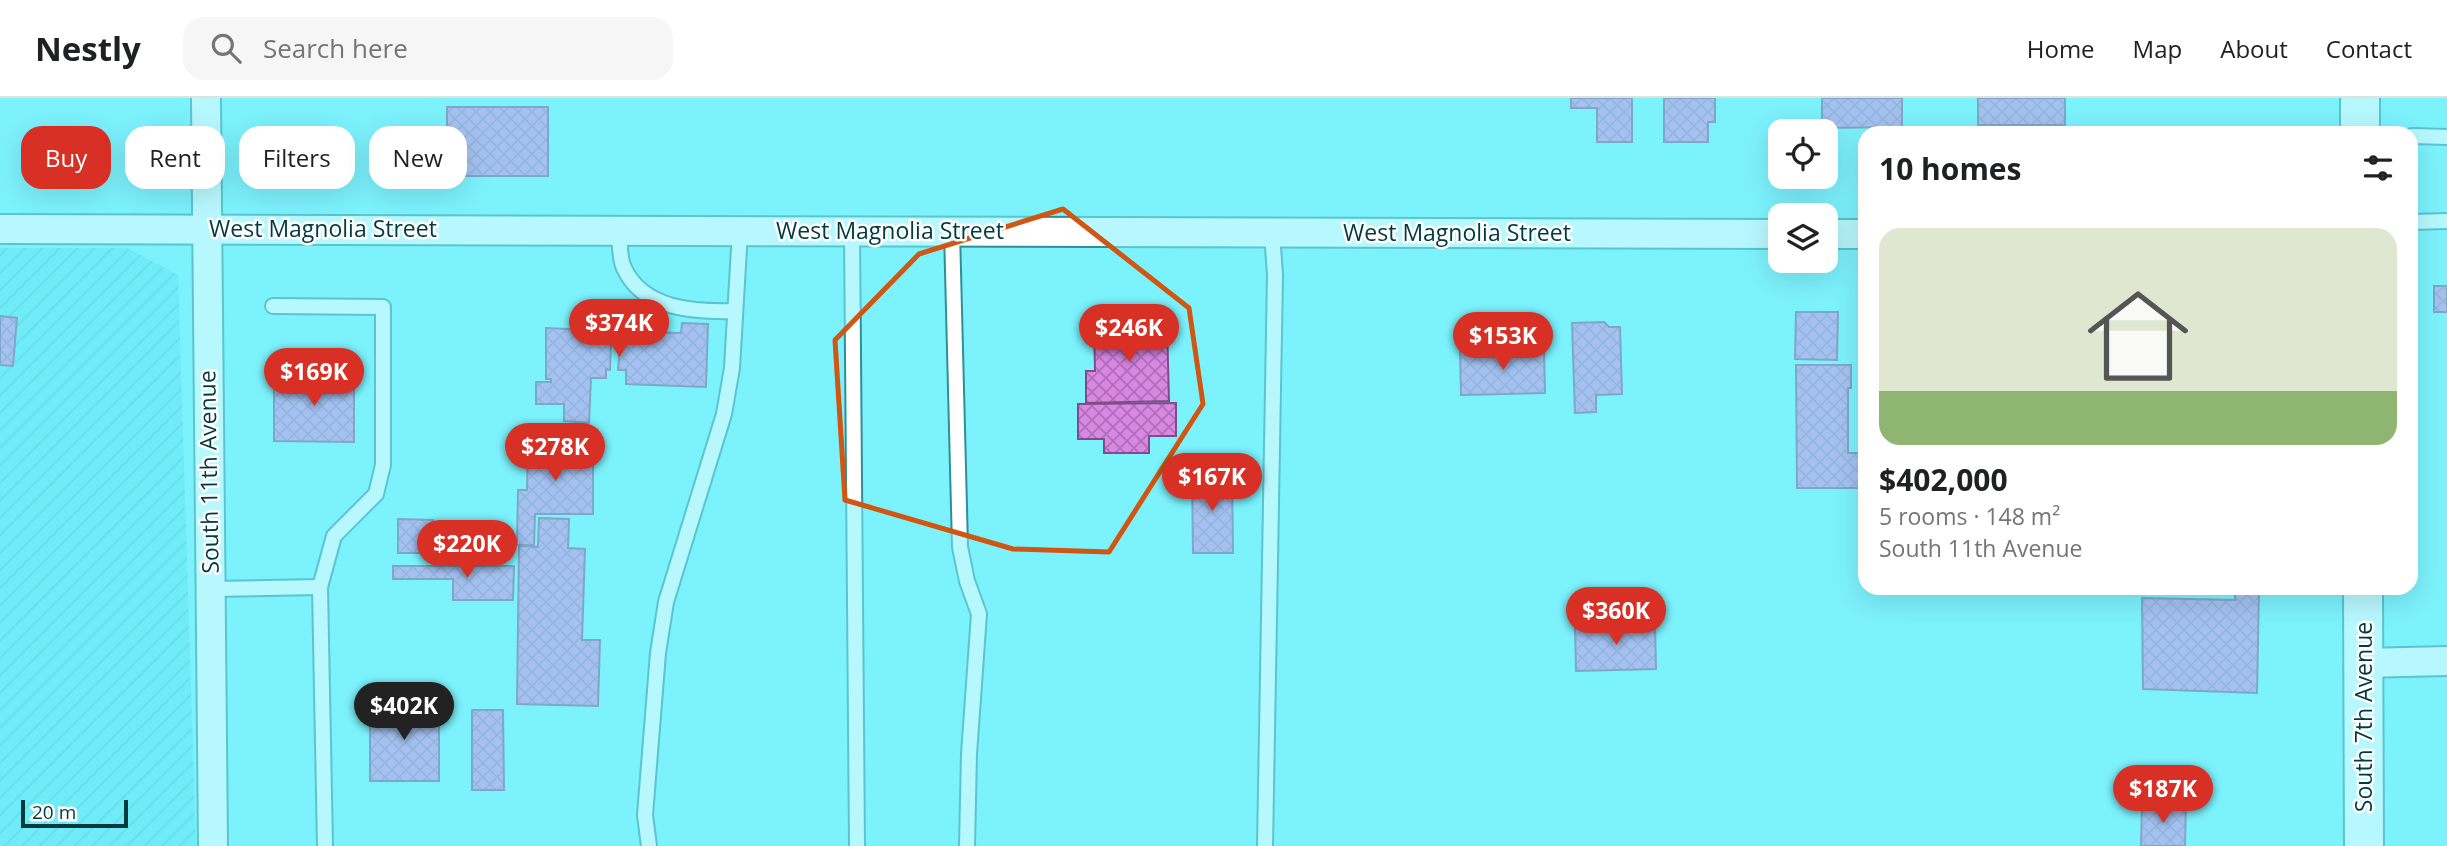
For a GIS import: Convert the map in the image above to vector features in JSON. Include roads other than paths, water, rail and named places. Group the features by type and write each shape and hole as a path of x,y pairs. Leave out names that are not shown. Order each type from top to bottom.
{"main road":[{"path":"2360,98 2360,126"},
{"name":"South 7th Avenue","path":"2363,595 2364,846"}],"street":[{"name":"South 11th Avenue","path":"206,98 213,846"},
{"name":"West Magnolia Street","path":"0,229 1768,234"},
{"path":"1838,234 1858,234"},
{"path":"2363,663 2447,661"}],"lane":[{"path":"2418,136 2447,137"},
{"path":"2418,222 2447,221"},
{"path":"619,230 622,266 649,298 703,312 735,311"},
{"path":"649,846 645,815 658,653 666,602 724,414 732,368 740,231"},
{"path":"852,231 857,846"},
{"path":"952,231 960,547 967,581 979,614 969,754 967,846"},
{"path":"1265,846 1275,275 1272,233"},
{"path":"273,306 383,307 383,465 376,494 334,536 320,587 325,846"},
{"path":"210,589 320,587"}]}
